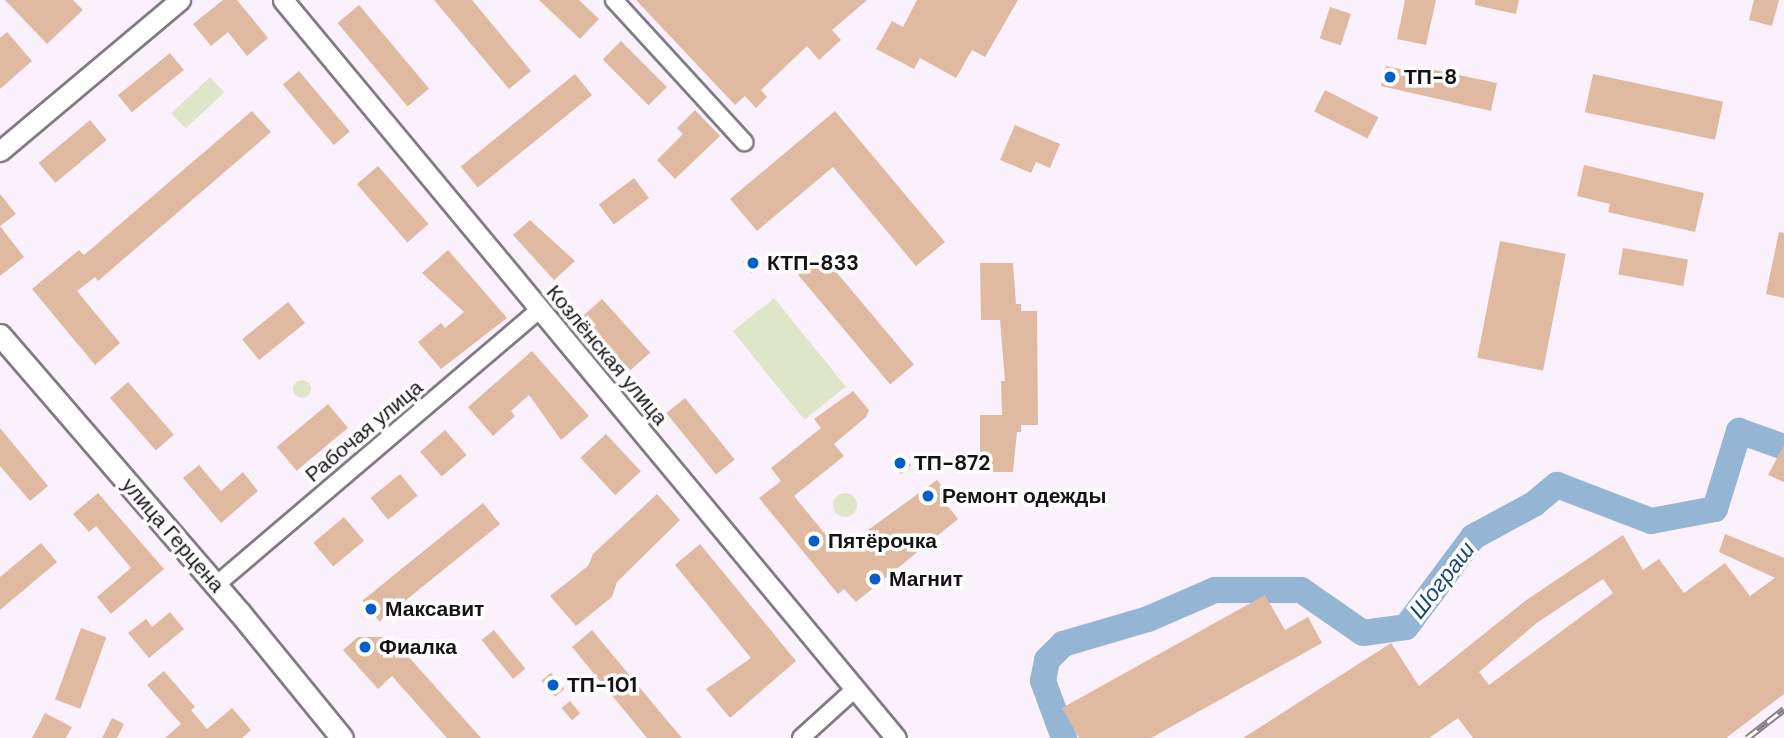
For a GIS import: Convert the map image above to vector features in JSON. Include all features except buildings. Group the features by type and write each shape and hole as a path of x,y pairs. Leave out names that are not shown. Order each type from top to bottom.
{"main road":[{"name":"улица Герцена","path":"0,335 216,585 342,738"}],"street":[{"path":"0,151 180,0"},
{"name":"Козлёнская улица","path":"283,0 896,738"},
{"path":"614,0 744,142"},
{"name":"Рабочая улица","path":"216,585 539,310"},
{"path":"802,738 854,690"}],"green space":[{"path":"210,77 224,92 186,129 171,113"},
{"path":"774,298 846,387 805,420 733,331"},
{"path":"298,380 306,380 311,389 309,396 298,398 293,393 293,385"},
{"path":"845,493 854,496 857,505 854,514 845,517 836,514 833,505 836,496"}],"waterway":[{"name":"Шограш","path":"1064,738 1043,681 1047,660 1063,644 1148,619 1215,590 1301,590 1363,633 1406,627 1473,537 1534,504 1557,485 1651,521 1715,509 1739,431 1784,447"}],"railway":[{"path":"1747,738 1784,709"}],"place":[{"name":"ТП-8","path":"1390,77"},
{"name":"КТП-833","path":"753,263"},
{"name":"ТП-872","path":"900,463"},
{"name":"Ремонт одежды","path":"928,496"},
{"name":"Пятёрочка","path":"814,541"},
{"name":"Магнит","path":"875,579"},
{"name":"Максавит","path":"371,609"},
{"name":"Фиалка","path":"365,647"},
{"name":"ТП-101","path":"553,685"}]}
